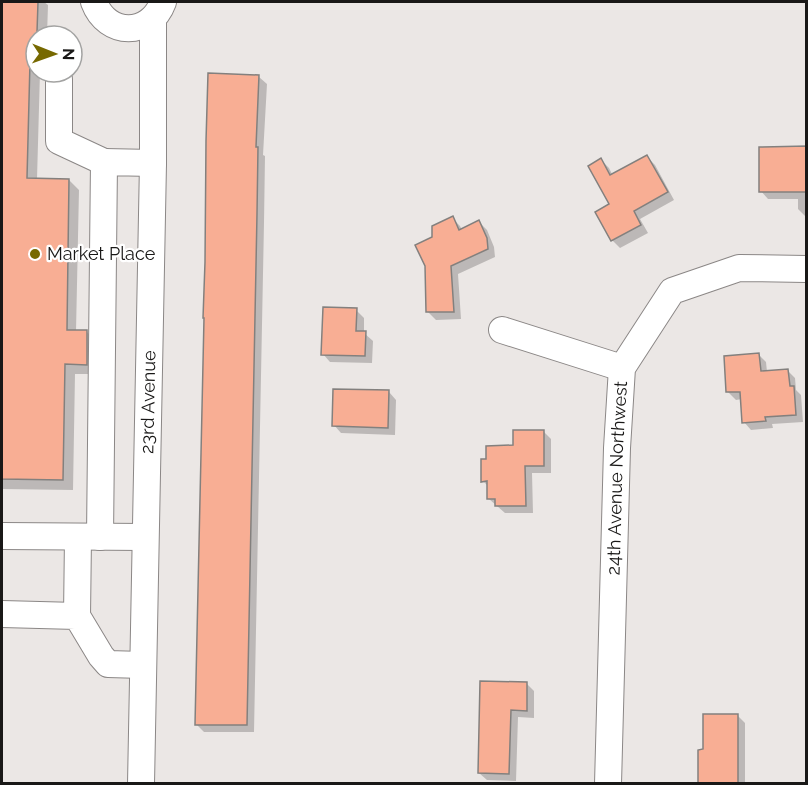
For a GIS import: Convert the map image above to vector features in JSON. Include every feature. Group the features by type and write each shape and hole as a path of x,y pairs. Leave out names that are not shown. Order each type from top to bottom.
{"street":[{"path":"94,2 100,14 109,22 120,27 143,26 158,10"},
{"name":"23rd Avenue","path":"141,783 158,10"},
{"path":"58,84 59,141 104,162 153,163"},
{"path":"104,162 89,537 77,616 100,656 108,664 143,665"},
{"name":"24th Avenue Northwest","path":"608,783 617,448 622,368 672,291 739,268 807,269"},
{"path":"502,330 622,368"},
{"path":"2,536 145,537"},
{"path":"2,614 77,616"}],"building":[{"name":"Market Place","path":"2,2 38,2 37,24 24,24 24,84 29,84 27,178 69,179 67,330 87,330 87,365 65,364 63,480 2,479"},
{"path":"208,73 259,75 247,725 195,725"},
{"path":"807,146 807,192 759,192 759,147"},
{"path":"647,155 668,192 634,211 641,225 611,241 595,212 609,204 588,166 601,158 610,175"},
{"path":"453,216 459,230 479,220 487,238 488,249 451,266 454,312 426,312 425,266 415,245 432,237 432,226"},
{"path":"323,307 357,308 356,331 366,331 365,356 321,355"},
{"path":"759,353 761,371 788,369 790,386 794,386 796,415 765,417 766,421 742,423 740,392 726,392 724,356"},
{"path":"333,389 389,390 388,428 332,426"},
{"path":"513,430 544,430 544,466 525,466 526,506 495,506 495,499 487,499 487,481 481,482 481,459 486,459 486,446 513,445"},
{"path":"480,681 527,682 527,711 511,710 509,774 478,773"},
{"path":"703,714 738,714 738,783 698,783 698,750 703,749"}],"place":[{"name":"Market Place","path":"35,254"}]}
